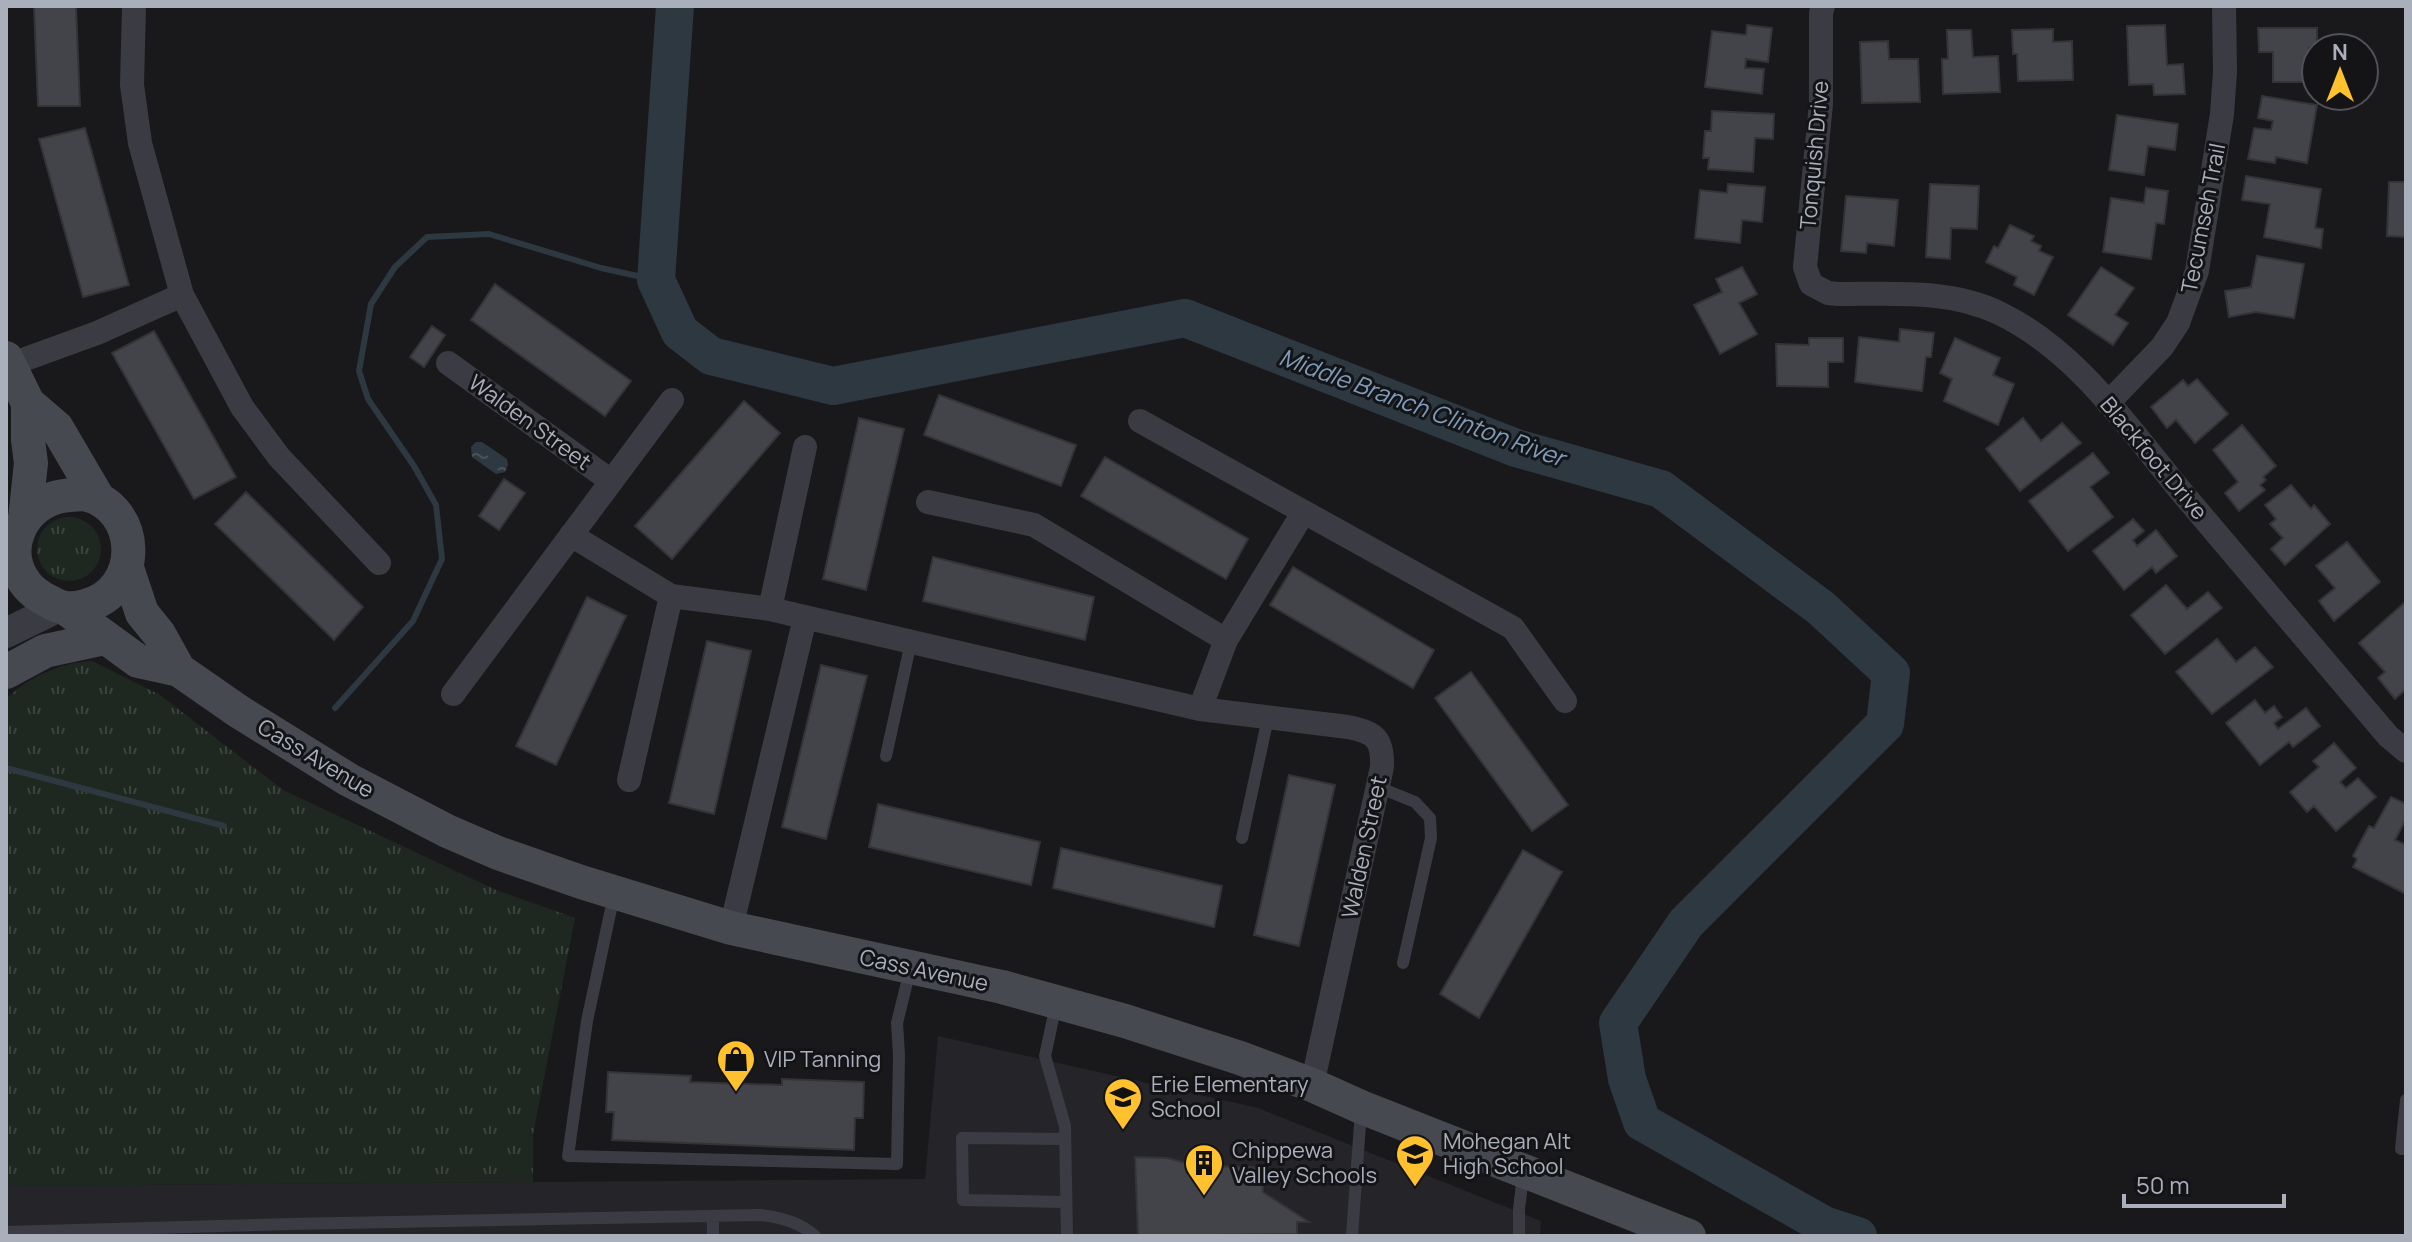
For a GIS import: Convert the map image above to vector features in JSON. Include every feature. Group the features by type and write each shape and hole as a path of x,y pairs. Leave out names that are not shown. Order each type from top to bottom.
{"main road":[{"path":"8,362 28,403 57,428 98,498 123,527 129,556 122,579 107,596 95,603 64,608 35,594 10,562 18,530 39,506 53,498 84,494 98,498"},
{"path":"25,519 31,463 28,403"},
{"name":"Cass Avenue","path":"127,568 142,613 159,634 179,670"},
{"name":"Cass Avenue","path":"64,608 138,661 179,670 349,780 498,853 731,928 1057,1002 1176,1037 1312,1085 1689,1236"},
{"path":"6,672 45,651 105,638"}],"street":[{"path":"134,6 132,85 140,143 182,295 242,407 269,445 379,563"},
{"name":"Tonquish Drive","path":"1823,6 1821,104 1805,267 1811,284 1828,293"},
{"name":"Tecumseh Trail","path":"2108,403 2162,347 2178,323 2197,271 2222,114 2224,6"},
{"name":"Blackfoot Drive","path":"1828,293 1916,293 1954,299 1997,312 2055,348 2108,403 2388,736 2406,751"},
{"path":"8,362 97,333 182,295"},
{"name":"Walden Street","path":"448,363 611,481"},
{"name":"Walden Street","path":"453,694 672,400"},
{"path":"1140,421 1513,628 1565,701"},
{"path":"770,609 805,447"},
{"path":"928,502 1034,525 1226,640"},
{"path":"1200,709 1226,640 1303,513"},
{"name":"Walden Street","path":"571,535 671,596 770,609 1200,709 1348,727 1376,737 1382,750 1378,787 1312,1085"},
{"path":"629,780 671,596"},
{"path":"6,633 64,608"},
{"path":"731,928 805,618"}],"lane":[{"path":"886,756 911,642"},
{"path":"1242,838 1268,718"},
{"path":"1378,787 1415,802 1430,818 1431,838 1403,963"},
{"path":"615,892 587,1021 568,1156 897,1164 897,1023 911,967"},
{"path":"1057,1002 1045,1056 1065,1126 1067,1236"},
{"path":"2406,1100 2401,1149 2406,1149"},
{"path":"1352,1236 1361,1107"},
{"path":"1065,1139 962,1138 963,1200 1066,1202"},
{"path":"1519,1236 1524,1172"},
{"path":"713,1216 713,1236"},
{"path":"6,1232 291,1230 713,1216 778,1217 796,1223 815,1236"}],"shaded area":[{"name":"Erie Elementary School","path":"938,1036 1258,1108 1541,1221 1540,1236 6,1236 6,1186 925,1179"}],"green space":[{"path":"63,517 75,517 92,526 99,537 99,561 92,572 75,581 63,581 51,576 42,567 37,555 37,543 42,531 51,522"},
{"path":"92,661 160,695 283,790 496,890 575,918 533,1135 533,1182 6,1186 6,699 46,672"}],"water":[{"path":"476,442 482,442 507,459 505,472 496,474 472,457 471,447"}],"building":[{"path":"34,6 76,6 80,106 38,106"},
{"path":"1747,25 1772,28 1768,62 1746,59 1745,68 1764,69 1762,94 1705,87 1712,31 1746,35"},
{"path":"2165,25 2167,65 2183,64 2185,94 2154,95 2153,84 2129,85 2127,26"},
{"path":"2258,28 2317,28 2317,32 2300,32 2300,82 2273,82 2273,52 2259,52"},
{"path":"2053,29 2053,42 2072,41 2073,80 2018,81 2012,30"},
{"path":"1947,30 1971,30 1973,57 1998,56 2000,92 1943,94 1942,59 1948,59"},
{"path":"1888,41 1889,59 1918,59 1920,102 1862,103 1860,42"},
{"path":"2262,96 2300,102 2300,112 2316,112 2307,163 2276,157 2275,163 2248,159 2254,128 2271,130 2273,121 2258,118"},
{"path":"1712,111 1774,114 1773,139 1755,138 1753,172 1708,169 1709,158 1703,158 1705,131 1711,131"},
{"path":"2117,115 2178,124 2175,150 2148,146 2144,175 2109,170"},
{"path":"85,128 129,285 83,297 39,139"},
{"path":"2246,176 2321,189 2315,228 2323,229 2321,248 2264,237 2270,204 2242,200"},
{"path":"2389,182 2406,182 2406,237 2387,236"},
{"path":"1728,184 1765,187 1762,222 1742,220 1740,243 1695,238 1700,190 1727,193"},
{"path":"1930,184 1979,186 1977,229 1951,228 1950,259 1926,257"},
{"path":"2146,188 2168,191 2164,224 2156,223 2151,259 2103,252 2111,198 2144,203"},
{"path":"1846,196 1898,200 1894,246 1867,243 1866,253 1841,251"},
{"path":"2010,225 2034,236 2031,241 2041,246 2039,251 2053,257 2034,295 2014,285 2017,277 1986,262 1994,246 1998,248"},
{"path":"2257,256 2304,264 2294,318 2256,312 2229,317 2225,291 2251,287"},
{"path":"1742,267 1757,294 1739,303 1757,334 1720,354 1694,305 1722,292 1716,279"},
{"path":"2101,267 2134,288 2115,315 2128,323 2113,345 2068,315"},
{"path":"495,284 631,381 605,416 471,320"},
{"path":"432,326 445,335 424,367 410,357"},
{"path":"1900,329 1934,333 1931,357 1926,357 1922,391 1855,382 1859,337 1899,342"},
{"path":"154,331 236,477 194,499 112,353"},
{"path":"1809,338 1843,338 1843,362 1828,362 1828,387 1777,386 1776,344 1809,345"},
{"path":"1955,338 2000,358 1993,375 2014,384 1998,425 1944,401 1952,379 1940,373"},
{"path":"2197,379 2228,414 2195,443 2176,420 2167,428 2151,407 2183,380 2188,386"},
{"path":"939,395 1076,445 1061,486 924,435"},
{"path":"744,401 780,433 672,559 635,526"},
{"path":"859,418 904,429 866,590 823,579"},
{"path":"2023,418 2041,441 2062,423 2081,443 2020,491 1986,449"},
{"path":"2242,425 2276,466 2263,477 2266,480 2260,485 2265,490 2239,511 2225,493 2238,482 2213,450"},
{"path":"2093,453 2109,473 2090,487 2113,517 2068,551 2029,501"},
{"path":"1105,457 1248,539 1226,579 1081,496"},
{"path":"504,479 525,493 499,530 479,516"},
{"path":"2291,485 2311,509 2314,505 2330,524 2285,565 2271,549 2283,538 2270,524 2276,519 2265,505"},
{"path":"246,492 363,607 334,640 215,524"},
{"path":"2133,519 2144,531 2133,540 2137,546 2156,530 2177,556 2156,573 2152,567 2124,590 2093,551"},
{"path":"2347,542 2380,582 2334,621 2319,601 2335,588 2316,566"},
{"path":"933,557 1094,597 1085,640 923,601"},
{"path":"1293,567 1434,650 1413,688 1270,605"},
{"path":"2166,585 2187,609 2208,592 2222,608 2165,654 2131,615"},
{"path":"587,597 626,616 556,765 516,746"},
{"path":"2404,603 2406,689 2395,699 2378,678 2385,672 2359,643"},
{"path":"2217,639 2236,662 2255,647 2273,667 2212,714 2176,672"},
{"path":"707,641 751,651 714,814 669,803"},
{"path":"821,665 867,676 826,839 782,827"},
{"path":"1471,672 1568,805 1532,831 1435,698"},
{"path":"2255,700 2265,713 2274,706 2282,717 2274,723 2278,729 2306,708 2320,726 2293,747 2289,742 2260,765 2226,723"},
{"path":"2334,743 2356,768 2340,782 2346,788 2358,778 2376,797 2336,831 2314,806 2307,812 2290,792 2319,767 2313,761"},
{"path":"1289,775 1335,785 1299,946 1254,935"},
{"path":"2391,797 2406,804 2406,819 2395,840 2406,845 2406,894 2353,867 2357,859 2353,856 2369,826 2374,828"},
{"path":"878,804 1040,842 1031,885 869,847"},
{"path":"1061,848 1222,886 1214,927 1053,888"},
{"path":"1523,850 1562,872 1479,1018 1440,994"},
{"path":"608,1072 691,1076 690,1082 782,1085 782,1079 864,1082 863,1118 855,1118 854,1150 612,1140 614,1112 606,1112"},
{"name":"Chippewa Valley Schools","path":"1135,1157 1167,1158 1199,1166 1262,1167 1263,1192 1309,1222 1297,1222 1297,1234 1138,1236"}],"waterway":[{"name":"Middle Branch Clinton River","path":"675,6 656,280 680,332 711,356 833,386 1185,318 1516,448 1661,489 1821,608 1891,673 1885,724 1686,923 1618,1023 1627,1079 1642,1122 1824,1225 1858,1236"},
{"path":"335,708 413,621 442,559 436,505 414,466 368,399 359,371 371,304 395,267 427,237 489,234 601,268 656,280"},
{"path":"6,768 224,826"}],"place":[{"name":"VIP Tanning","path":"736,1093"},
{"name":"Erie Elementary School","path":"1123,1131"},
{"name":"Mohegan Alt High School","path":"1415,1188"},
{"name":"Chippewa Valley Schools","path":"1204,1197"}]}
